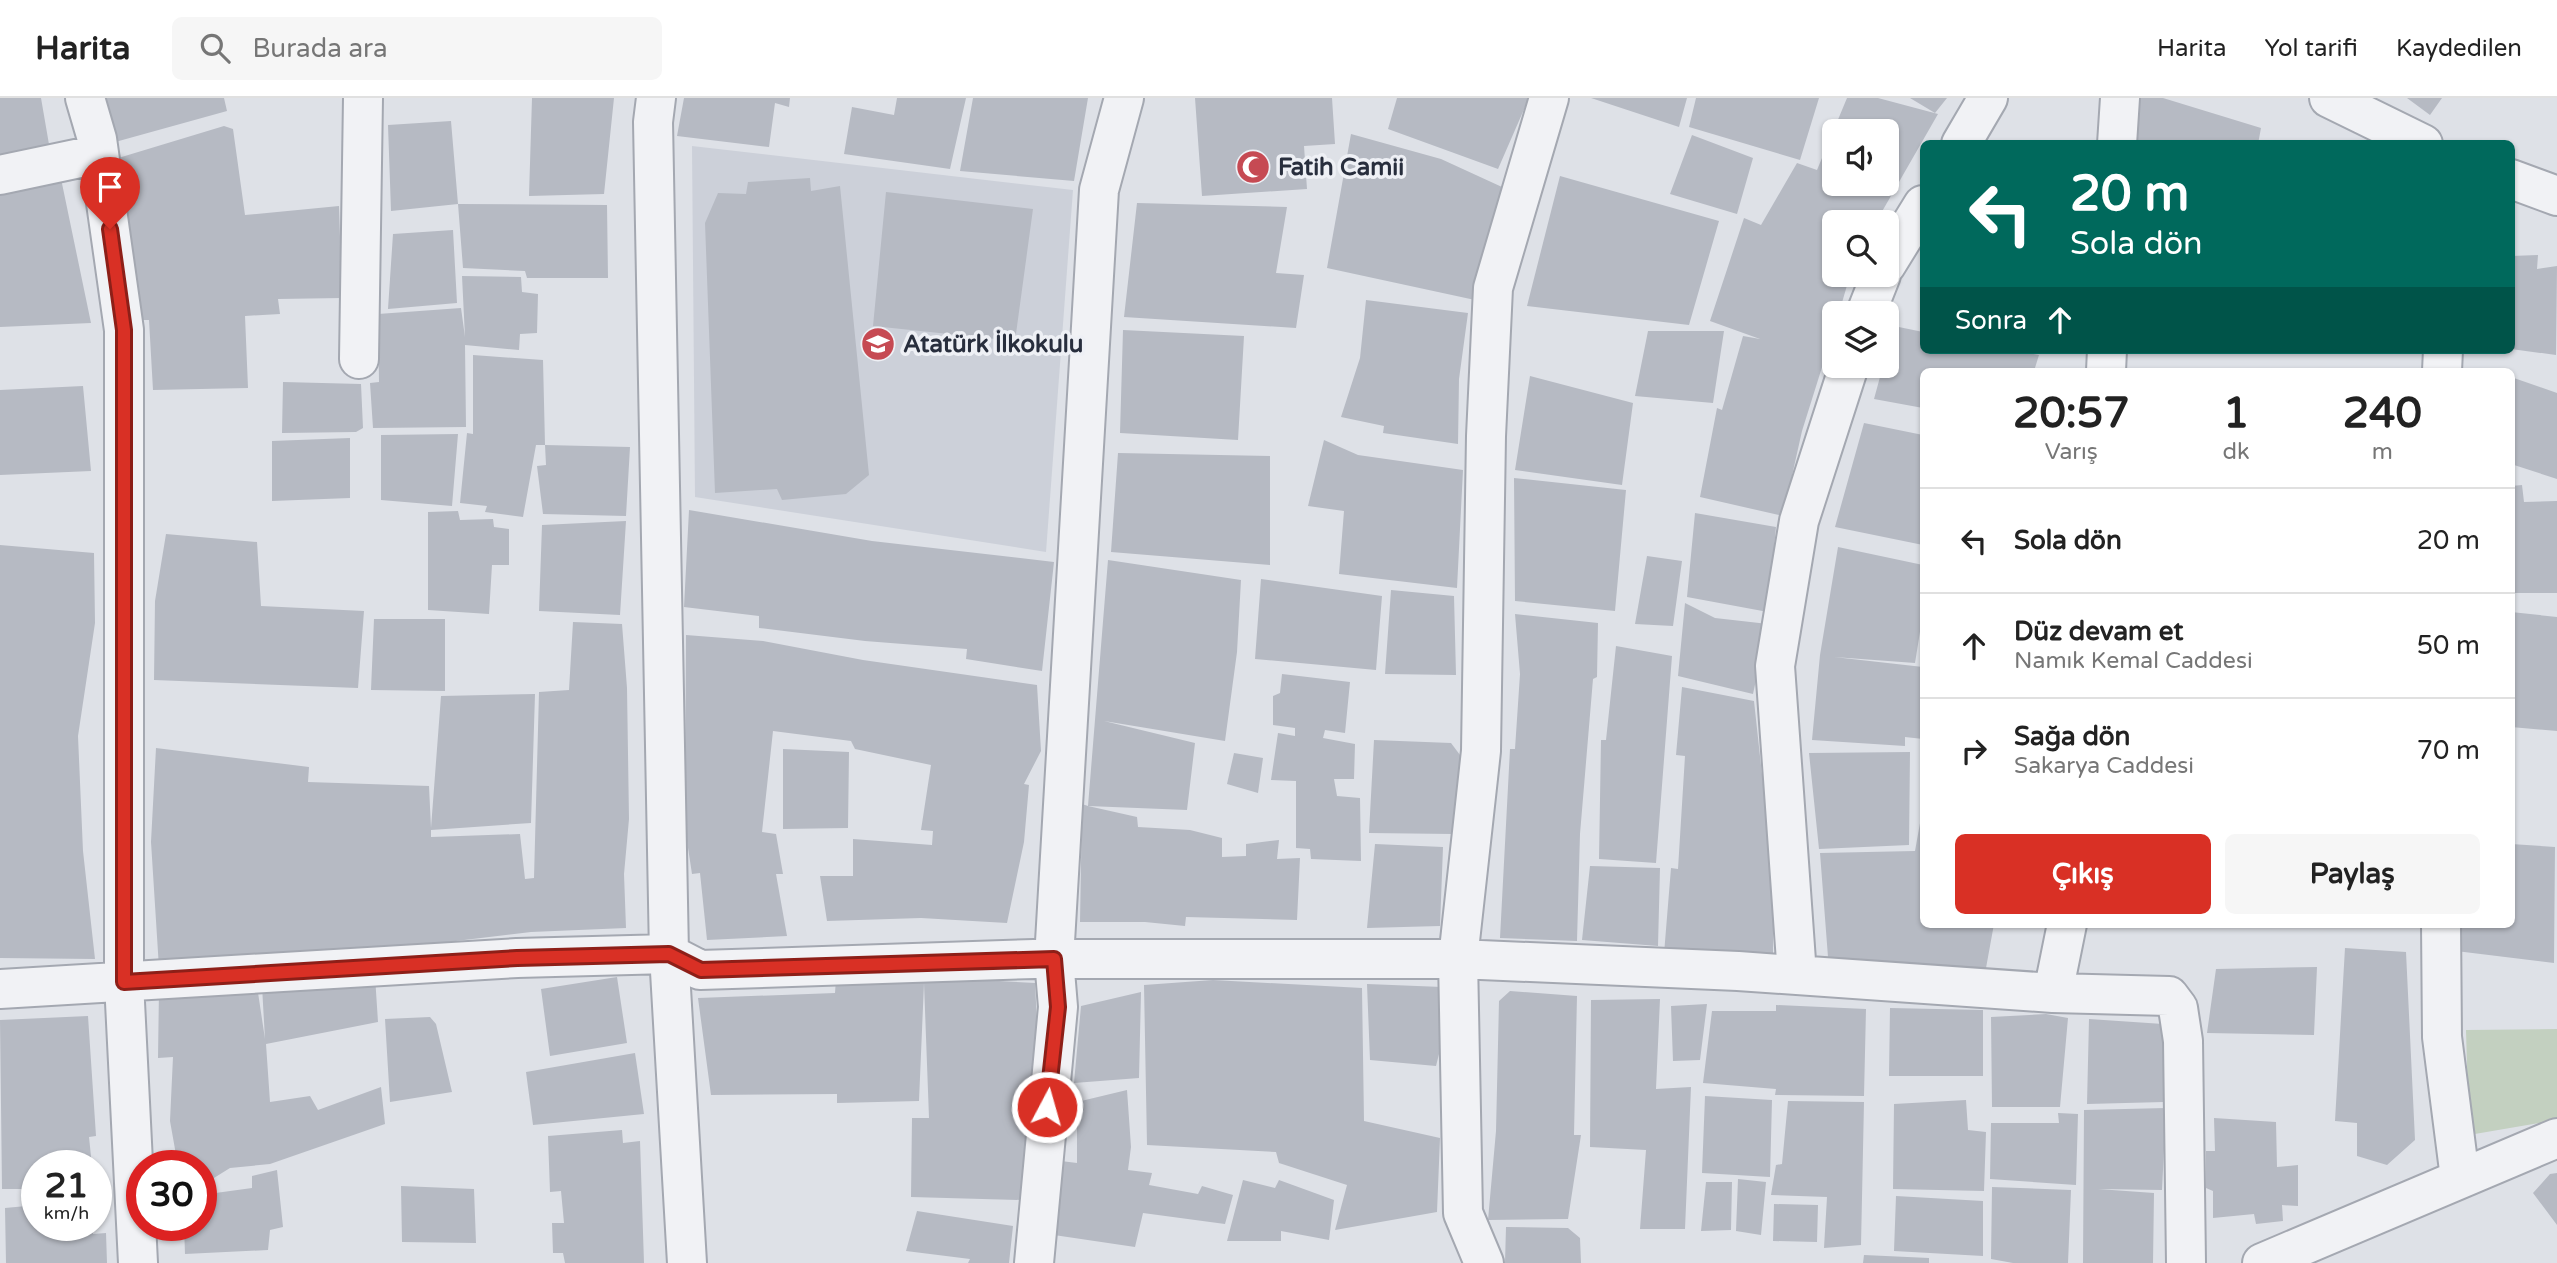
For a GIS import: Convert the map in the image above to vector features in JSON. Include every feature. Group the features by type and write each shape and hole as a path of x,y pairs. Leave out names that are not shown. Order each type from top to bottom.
{"street":[{"path":"85,98 99,154 124,330 124,982 138,1263"},
{"path":"359,359 363,98"},
{"path":"656,98 653,136 669,954 687,1263"},
{"path":"1034,1263 1058,1007 1054,959 1099,190 1124,98"},
{"path":"1484,1263 1463,1213 1458,959 1482,751 1486,436 1493,288 1549,98"},
{"path":"1963,140 1988,98"},
{"path":"2117,140 2120,98"},
{"path":"2329,98 2415,140"},
{"path":"0,175 99,154"},
{"path":"2515,180 2557,196"},
{"path":"1899,244 1920,210"},
{"path":"1797,975 1775,666 1799,522 1845,378"},
{"path":"2053,993 2066,928"},
{"path":"2441,928 2442,1037 2460,1178"},
{"path":"0,989 517,958 669,954 701,970 1054,959 1458,959 1797,975 2053,993 2169,996 2178,1008 2183,1041 2186,1263"},
{"path":"2262,1263 2557,1138"}],"shaded area":[{"name":"Atatürk İlkokulu","path":"692,146 1073,190 1046,552 695,497"}],"green space":[{"path":"2557,1029 2557,1120 2469,1135 2466,1030"}],"building":[{"path":"0,98 41,98 51,156 0,166"},
{"path":"100,98 224,98 227,111 108,144"},
{"path":"532,98 614,98 604,194 529,196"},
{"path":"684,98 790,98 789,107 775,103 769,147 677,136"},
{"path":"897,98 966,98 950,169 844,154 852,107 894,115"},
{"path":"973,98 1088,98 1074,181 960,171"},
{"name":"Fatih Camii","path":"1195,98 1332,98 1335,144 1304,146 1307,189 1202,196"},
{"path":"1397,98 1529,98 1498,169 1388,129"},
{"path":"1591,98 1687,98 1679,127"},
{"path":"1696,98 1819,98 1800,160 1689,127"},
{"path":"1847,98 1878,98 1938,114 1923,140 1920,140 1920,145 1899,182 1899,119 1838,119"},
{"path":"1910,98 1947,98 1935,113"},
{"path":"2137,98 2163,98 2261,128 2259,140 2133,140"},
{"path":"2407,98 2442,98 2430,115"},
{"path":"451,121 458,204 391,211 388,125"},
{"path":"224,126 233,129 245,215 339,206 342,298 278,299 280,314 245,316 248,388 153,390 149,320 142,320 115,159"},
{"path":"1351,134 1441,159 1502,187 1475,300 1327,268"},
{"path":"1692,135 1753,158 1737,214 1670,194"},
{"path":"1822,158 1822,196 1891,196 1883,210 1822,210 1822,287 1847,287 1842,301 1822,301 1822,367 1802,431 1783,516 1700,497 1717,408 1722,410 1743,336 1760,339 1710,321 1744,218 1761,225 1797,163 1817,170"},
{"path":"59,169 91,323 0,327 0,186"},
{"path":"1560,176 1719,221 1689,325 1527,306"},
{"path":"810,178 811,191 840,186 869,475 846,494 782,500 777,489 715,493 705,223 718,193 746,194 748,182"},
{"path":"886,192 1033,209 1015,341 873,326"},
{"path":"1137,203 1287,207 1276,273 1304,275 1296,328 1124,317"},
{"path":"458,204 607,205 608,278 527,278 525,271 463,268"},
{"path":"453,230 457,303 388,309 393,234"},
{"path":"2538,255 2537,269 2557,266 2556,355 2515,350 2515,256"},
{"path":"462,276 521,277 522,292 538,294 537,333 520,334 519,350 465,345 466,427 373,428 370,383 379,382 378,314 461,308 465,337"},
{"path":"1366,300 1468,313 1459,379 1458,444 1383,433 1384,426 1341,417 1360,358"},
{"path":"1899,327 1920,331 1920,354 2039,355 2035,368 1920,368 1920,407 1874,399 1880,378 1899,378"},
{"path":"1123,330 1244,336 1238,440 1120,433"},
{"path":"1648,331 1724,331 1713,403 1635,396"},
{"path":"473,355 543,360 545,445 536,445 523,517 485,512 487,506 460,503 467,433 473,434"},
{"path":"1530,376 1633,403 1622,485 1515,470"},
{"path":"2515,378 2557,393 2557,479 2515,465"},
{"path":"283,382 361,384 363,428 356,432 282,433"},
{"path":"83,386 91,471 0,475 0,390"},
{"path":"1864,423 1920,434 1920,544 1835,527"},
{"path":"458,434 452,506 381,500 381,435"},
{"path":"350,438 350,498 272,501 272,441"},
{"path":"1324,440 1358,455 1463,470 1457,588 1339,574 1344,511 1308,506"},
{"path":"545,445 630,447 626,516 543,514 537,466 546,465"},
{"path":"1118,453 1270,456 1270,565 1111,552"},
{"path":"1514,478 1626,490 1615,611 1515,601"},
{"path":"2522,485 2524,502 2557,501 2557,593 2515,593 2515,486"},
{"path":"689,510 872,541 1054,562 1042,671 966,659 967,649 865,641 759,628 759,616 684,607"},
{"path":"458,511 460,520 493,519 494,527 509,529 509,565 492,565 489,614 428,610 428,512"},
{"path":"1695,513 1776,527 1768,612 1687,597"},
{"path":"626,521 620,615 539,611 542,525"},
{"path":"166,534 257,542 261,606 364,611 358,688 154,680 155,601"},
{"path":"0,545 94,553 95,623 78,736 83,851 95,959 0,958"},
{"path":"1838,547 1920,564 1920,632 1915,663 1834,657 1920,667 1920,739 1905,737 1905,746 1812,740 1820,655"},
{"path":"1647,556 1682,561 1673,626 1635,624"},
{"path":"1108,560 1241,580 1237,652 1225,741 1104,721 1195,743 1187,810 1088,806"},
{"path":"1261,579 1382,596 1376,670 1255,659"},
{"path":"1391,590 1454,596 1456,675 1385,674"},
{"path":"1685,603 1715,618 1768,624 1753,694 1678,676"},
{"path":"2515,612 2557,617 2557,731 2515,727"},
{"path":"1515,614 1598,623 1597,677 1593,679 1580,834 1577,941 1500,938 1510,749 1515,749 1520,674"},
{"path":"374,619 445,619 445,691 371,690"},
{"path":"573,622 622,624 627,688 629,819 624,874 626,928 531,932 289,961 159,968 151,842 156,748 309,767 308,782 429,786 431,828 441,696 535,694 531,823 431,830 431,837 520,834 525,879 534,878 539,692 569,690"},
{"path":"686,635 763,641 863,660 1037,685 1041,751 1024,784 1029,785 1024,842 1007,923 921,918 827,921 820,876 853,876 853,839 932,845 933,831 921,830 931,765 855,749 851,741 773,731 762,832 776,834 783,874 776,874 787,936 707,940 700,873 692,874 685,828"},
{"path":"1616,646 1672,656 1656,863 1599,859 1601,740 1606,740"},
{"path":"1282,674 1350,682 1345,733 1325,730 1323,738 1355,744 1354,779 1334,779 1337,796 1360,798 1361,861 1311,859 1310,849 1296,848 1296,781 1271,780 1278,733 1295,736 1295,728 1273,725 1273,696 1280,693"},
{"path":"1682,687 1754,701 1773,876 1773,953 1664,954 1671,868 1678,869 1685,756 1676,755"},
{"path":"1374,740 1451,743 1463,759 1453,834 1369,833"},
{"path":"783,749 849,752 848,828 783,829"},
{"path":"1910,752 1909,845 1819,849 1809,753"},
{"path":"1234,753 1263,758 1258,793 1227,784"},
{"path":"1082,804 1137,817 1138,827 1190,830 1222,838 1222,857 1246,856 1246,844 1279,840 1277,859 1300,858 1297,920 1186,917 1185,926 1145,922 1080,922"},
{"path":"1920,823 1920,928 1993,928 1986,968 1828,957 1820,853 1915,851"},
{"path":"1375,844 1443,847 1440,926 1367,928"},
{"path":"2515,844 2555,847 2554,963 2456,951 2458,928 2515,928"},
{"path":"1590,866 1660,868 1658,946 1582,940"},
{"path":"2345,948 2406,952 2415,1140 2387,1165 2357,1156 2357,1123 2335,1121"},
{"path":"2317,967 2314,1035 2207,1033 2216,969"},
{"path":"375,976 378,1022 266,1044 270,1102 310,1096 318,1110 381,1087 385,1124 270,1164 230,1168 217,1176 217,1150 175,1150 170,1121 173,1057 158,1058 159,989 257,986 265,1039 262,986"},
{"path":"617,977 627,1043 550,1056 541,989"},
{"path":"924,977 1035,983 1042,1119 1021,1200 911,1197 912,1118 929,1118 924,983 919,1101 837,1103 837,1094 711,1095 698,998 835,993 836,979"},
{"path":"1213,980 1362,988 1364,1121 1440,1138 1437,1212 1335,1230 1347,1185 1279,1163 1276,1152 1147,1145 1144,985"},
{"path":"1367,984 1442,987 1446,1026 1436,1066 1370,1060"},
{"path":"1510,991 1577,996 1574,1135 1581,1135 1568,1219 1488,1220 1496,1131 1499,1001"},
{"path":"1141,992 1139,1078 1074,1083 1081,1006"},
{"path":"1660,999 1656,1089 1691,1087 1685,1229 1640,1229 1646,1150 1590,1147 1591,1000"},
{"path":"1707,1004 1700,1060 1673,1061 1671,1006"},
{"path":"1776,1005 1866,1009 1864,1096 1775,1095 1776,1089 1703,1083 1712,1011 1776,1011"},
{"path":"1890,1008 1983,1010 1983,1076 1889,1076"},
{"path":"2046,1014 2068,1018 2060,1107 1992,1107 1991,1017"},
{"path":"88,1016 96,1136 89,1137 90,1150 21,1150 21,1189 2,1189 0,1020"},
{"path":"430,1017 436,1024 452,1092 390,1102 385,1019"},
{"path":"2089,1019 2163,1024 2164,1102 2087,1104"},
{"path":"635,1053 644,1114 533,1125 526,1072"},
{"path":"1127,1090 1131,1147 1128,1170 1152,1173 1149,1185 1198,1194 1202,1186 1233,1195 1225,1224 1143,1213 1135,1247 1054,1235 1061,1161 1077,1163 1077,1102"},
{"path":"1705,1096 1772,1100 1770,1177 1702,1173"},
{"path":"1966,1100 1968,1130 1986,1132 1984,1191 1893,1189 1894,1104"},
{"path":"1788,1101 1864,1102 1861,1245 1824,1248 1827,1197 1771,1195 1776,1165 1782,1164"},
{"path":"2166,1108 2162,1190 2098,1189 2154,1193 2153,1263 2083,1263 2084,1110"},
{"path":"2058,1113 2078,1114 2076,1185 1990,1179 1991,1123 2059,1123"},
{"path":"2214,1118 2276,1122 2277,1167 2298,1165 2298,1206 2282,1205 2283,1221 2256,1224 2254,1214 2213,1218 2213,1191 2206,1188 2206,1151 2215,1151"},
{"path":"622,1130 623,1143 640,1141 644,1263 565,1263 563,1253 553,1253 552,1223 564,1223 561,1191 550,1192 548,1136"},
{"path":"277,1170 283,1227 270,1230 268,1250 185,1254 185,1241 217,1241 217,1193 252,1188 252,1176"},
{"path":"2557,1173 2557,1225 2533,1193 2550,1174"},
{"path":"1738,1179 1766,1182 1761,1235 1736,1231"},
{"path":"1243,1180 1275,1188 1279,1180 1334,1200 1329,1240 1281,1231 1281,1241 1227,1241"},
{"path":"1706,1182 1732,1182 1731,1230 1701,1231"},
{"path":"401,1186 474,1189 476,1243 402,1242"},
{"path":"1992,1187 2071,1190 2068,1263 2013,1263 1991,1259"},
{"path":"1896,1196 1983,1201 1983,1256 1894,1251"},
{"path":"1774,1204 1818,1205 1817,1242 1773,1241"},
{"path":"21,1206 21,1241 106,1241 107,1263 6,1263 5,1208"},
{"path":"917,1211 1013,1226 1009,1263 968,1263 970,1259 906,1251"},
{"path":"1506,1227 1568,1228 1580,1238 1581,1263 1505,1263"},
{"path":"1864,1255 1929,1258 1929,1263 1863,1263"}],"place":[{"name":"Fatih Camii","path":"1253,167"},
{"name":"Atatürk İlkokulu","path":"878,344"}],"route":[{"path":"110,229 124,330 124,982 517,958 669,954 701,970 1054,959 1058,1007 1047,1107"}]}
